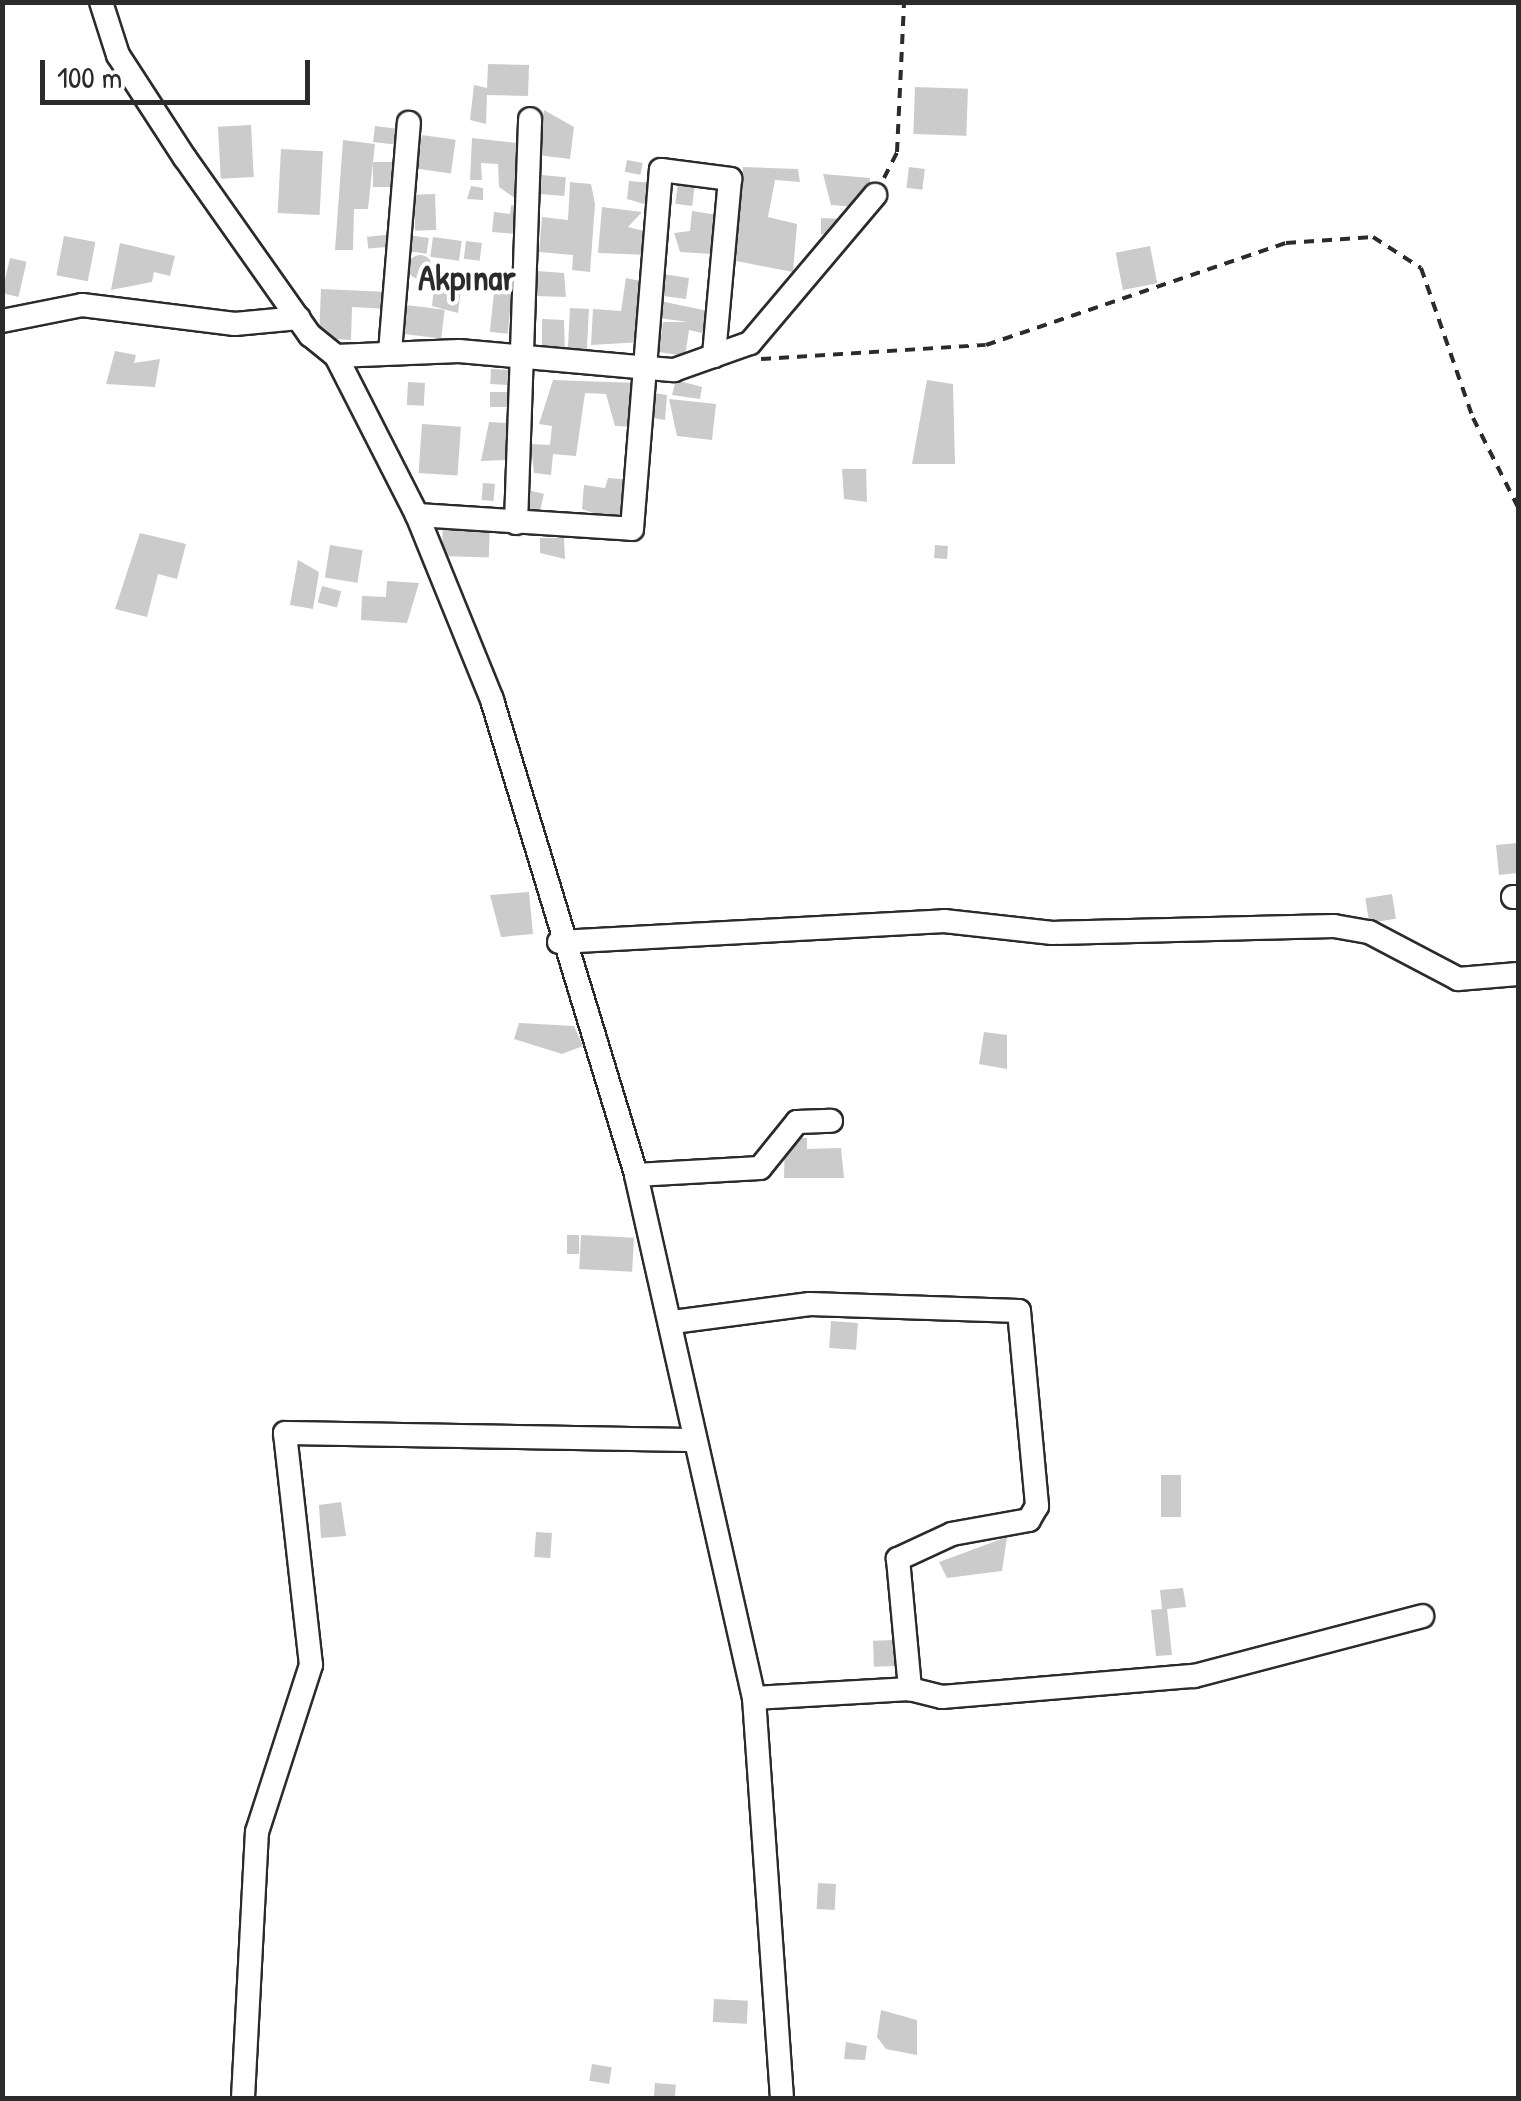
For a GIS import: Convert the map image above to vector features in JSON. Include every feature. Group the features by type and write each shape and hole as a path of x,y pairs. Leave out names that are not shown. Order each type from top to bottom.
{"street":[{"path":"101,2 118,54 299,318 336,356 417,515 492,700 558,942 636,1175 672,1322 692,1440 754,1698 782,2098"},
{"path":"516,523 530,119"},
{"path":"390,352 409,123"},
{"path":"417,515 632,529 661,170 730,180 714,356"},
{"path":"336,356 390,352 523,356 674,370 750,344 876,195"},
{"path":"2,321 82,306 234,324 299,318"},
{"path":"558,942 944,922 1052,933 1334,926 1370,932 1458,979 1518,974"},
{"path":"636,1175 760,1168 797,1122 832,1122"},
{"path":"672,1322 810,1304 1020,1311 1037,1506 1029,1520 952,1534 898,1559 910,1689"},
{"path":"243,2098 257,1832 310,1665 285,1433 692,1440"},
{"path":"754,1698 910,1689 942,1696 1194,1676 1422,1616"}],"path":[{"path":"876,195 897,152 904,2"},
{"path":"750,344 762,360 986,346 1286,243 1373,238 1421,268 1473,418 1518,507"}],"building":[{"path":"488,64 529,65 528,96 487,95 486,124 470,120 474,85 487,88"},
{"path":"915,87 968,89 966,136 913,134"},
{"path":"544,110 574,127 570,159 538,155"},
{"path":"251,125 254,177 221,179 218,127"},
{"path":"375,126 399,129 397,145 373,142"},
{"path":"422,135 456,140 451,173 417,169"},
{"path":"472,138 526,144 516,199 499,187 498,164 481,163 482,180 470,180"},
{"path":"343,140 375,144 368,209 354,209 353,250 335,250"},
{"path":"281,149 323,151 320,215 278,213"},
{"path":"627,160 643,163 640,175 625,172"},
{"path":"373,162 398,162 398,187 373,187"},
{"path":"743,167 798,169 800,182 775,180 768,217 797,224 793,272 736,261"},
{"path":"909,167 925,169 922,190 906,188"},
{"path":"823,174 870,178 868,208 831,205"},
{"path":"541,175 566,177 564,196 539,194"},
{"path":"629,181 653,183 651,206 627,199"},
{"path":"570,182 591,184 595,204 590,272 572,270 573,255 539,252 542,217 568,220"},
{"path":"678,182 695,184 692,206 675,204"},
{"path":"471,186 483,188 483,200 467,199"},
{"path":"435,194 436,230 415,231 414,195"},
{"path":"511,205 519,206 516,234 492,232 494,212 510,214"},
{"path":"602,207 642,212 628,227 656,234 651,255 598,253"},
{"path":"692,211 718,215 712,254 680,252 674,233 690,231"},
{"path":"821,218 845,219 842,237 821,234"},
{"path":"386,235 387,247 368,249 367,237"},
{"path":"408,235 429,238 427,254 406,251"},
{"path":"64,236 95,242 88,281 56,275"},
{"path":"433,237 462,241 459,261 430,257"},
{"path":"466,241 482,243 480,261 464,259"},
{"path":"120,243 175,256 170,276 154,272 152,282 111,290"},
{"path":"1150,246 1157,283 1123,290 1116,253"},
{"path":"420,255 432,267 420,279 408,267"},
{"path":"10,258 27,262 18,297 2,293"},
{"path":"537,271 564,273 566,297 536,296"},
{"path":"663,274 689,278 686,299 663,296"},
{"path":"626,278 650,283 642,342 591,345 593,309 621,311"},
{"path":"434,286 461,289 458,313 432,306"},
{"path":"321,289 389,292 388,309 352,307 351,340 319,338"},
{"path":"494,292 512,294 508,334 490,332"},
{"path":"660,301 713,312 702,333 689,330 685,356 659,352 663,322 688,322 659,318"},
{"path":"406,305 445,310 441,339 402,334"},
{"path":"570,308 589,309 587,354 568,353"},
{"path":"542,319 564,320 565,353 542,348"},
{"path":"115,351 136,355 134,363 160,359 155,387 106,384"},
{"path":"491,369 509,370 508,385 490,384"},
{"path":"553,380 637,383 636,427 615,426 606,394 585,393 576,456 553,454 551,475 534,473 531,444 550,445 552,426 539,424"},
{"path":"676,380 702,387 700,399 672,395"},
{"path":"927,380 953,384 955,464 912,464"},
{"path":"408,382 425,383 424,406 407,405"},
{"path":"490,392 509,392 509,407 490,407"},
{"path":"654,393 667,395 665,420 653,418"},
{"path":"669,399 716,404 712,440 677,436"},
{"path":"489,422 507,423 506,460 481,461"},
{"path":"422,424 461,427 457,476 419,473"},
{"path":"842,469 866,469 867,502 844,499"},
{"path":"608,478 634,480 629,526 582,509 584,485 605,488"},
{"path":"483,483 495,484 493,501 482,500"},
{"path":"528,490 544,494 540,511 528,511"},
{"path":"443,522 490,524 489,558 442,556"},
{"path":"140,533 186,544 177,579 158,574 147,617 115,609"},
{"path":"540,538 564,538 565,559 540,553"},
{"path":"330,545 363,550 357,583 325,578"},
{"path":"935,545 948,546 947,559 934,558"},
{"path":"298,560 319,572 313,609 290,605"},
{"path":"387,581 419,583 407,623 361,620 362,596 386,597"},
{"path":"322,586 341,591 337,608 318,602"},
{"path":"1518,843 1518,873 1499,875 1496,845"},
{"path":"529,892 533,934 501,937 490,895"},
{"path":"1392,894 1396,919 1369,923 1365,898"},
{"path":"519,1023 574,1026 583,1046 562,1054 514,1039"},
{"path":"984,1032 1007,1035 1007,1069 979,1064"},
{"path":"785,1137 807,1138 807,1149 841,1148 844,1178 784,1178"},
{"path":"567,1235 579,1235 579,1254 567,1254"},
{"path":"581,1235 634,1238 632,1272 579,1269"},
{"path":"831,1321 858,1323 856,1350 829,1348"},
{"path":"1161,1475 1181,1475 1181,1517 1161,1517"},
{"path":"341,1502 346,1536 321,1538 319,1505"},
{"path":"536,1532 552,1533 550,1558 534,1557"},
{"path":"1007,1537 1002,1571 947,1578 939,1562"},
{"path":"1183,1588 1186,1607 1167,1609 1172,1655 1156,1656 1151,1610 1162,1609 1160,1590"},
{"path":"895,1640 896,1666 874,1667 873,1641"},
{"path":"818,1883 836,1884 835,1910 817,1909"},
{"path":"714,1999 748,2001 747,2024 713,2022"},
{"path":"881,2010 917,2020 917,2055 886,2049 877,2037"},
{"path":"846,2042 867,2046 865,2060 844,2059"},
{"path":"592,2064 612,2067 609,2084 589,2081"},
{"path":"655,2083 676,2085 675,2098 654,2098"}],"district":[{"name":"Akpınar","path":"467,278"}]}
